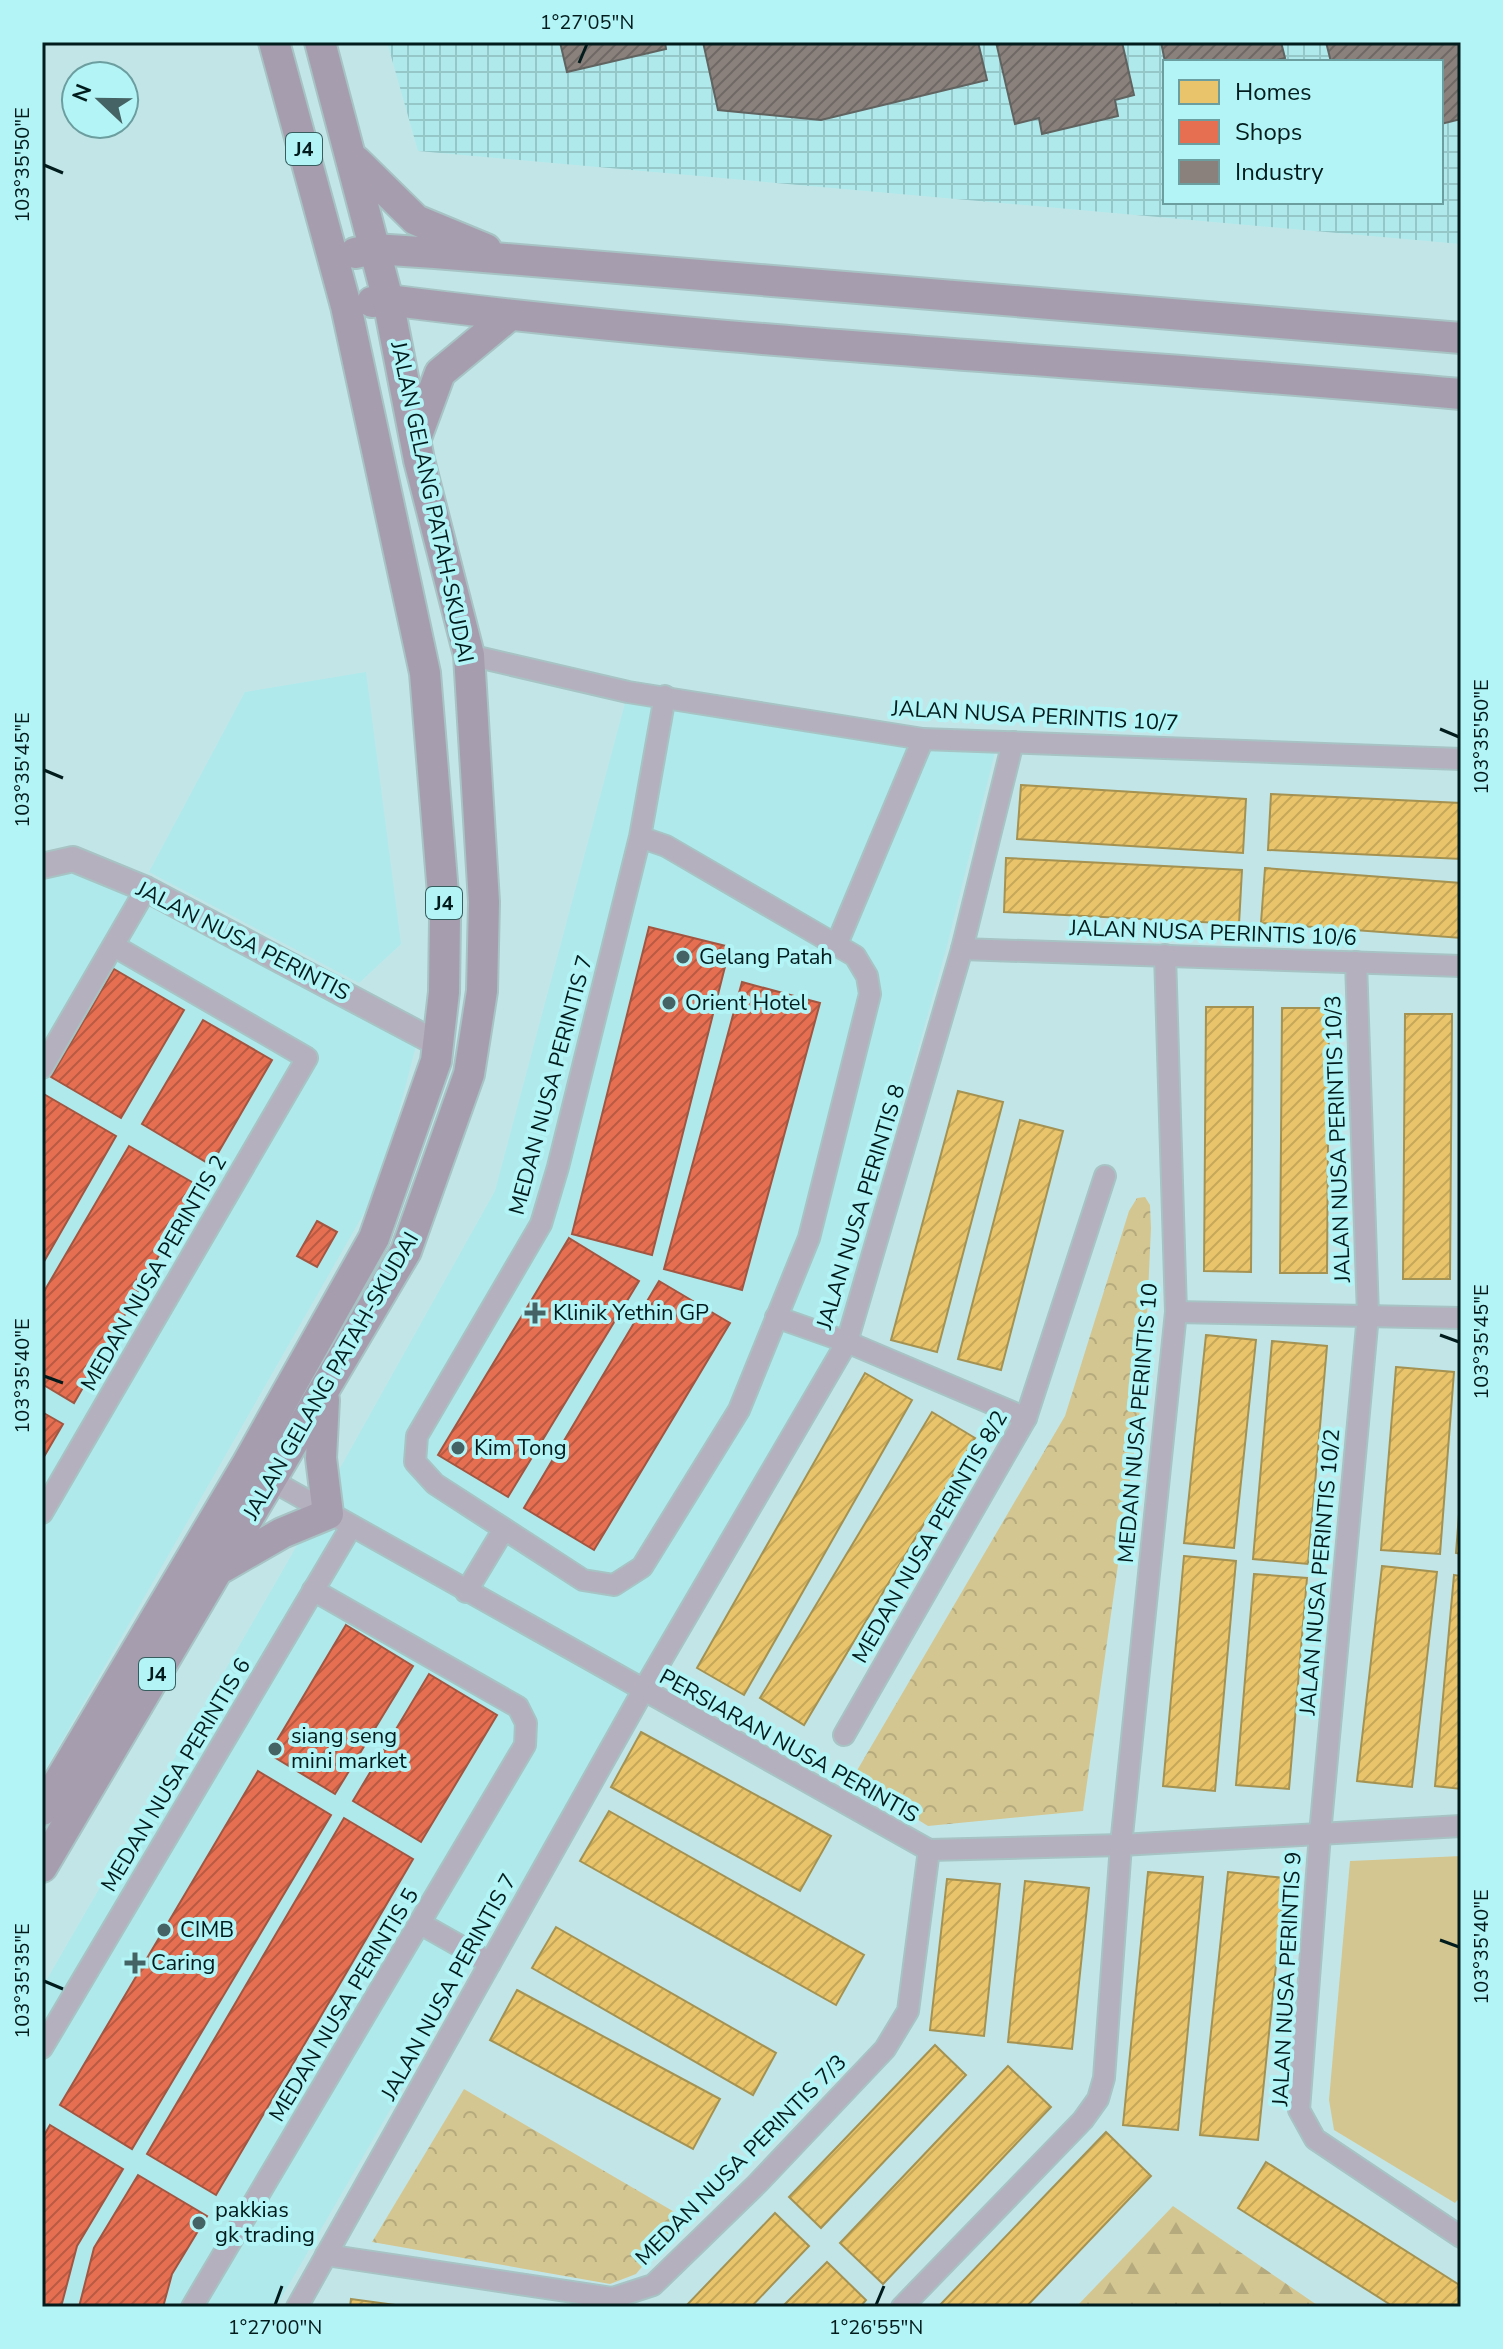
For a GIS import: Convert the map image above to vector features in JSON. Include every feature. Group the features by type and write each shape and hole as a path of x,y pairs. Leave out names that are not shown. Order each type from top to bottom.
{"main road":[{"name":"JALAN GELANG PATAH-SKUDAI","path":"42,1867 219,1570 259,1474 374,1238 411,1135 438,1044 444,992 445,918 428,690 346,306 274,42"},
{"name":"JALAN GELANG PATAH-SKUDAI","path":"43,1806 259,1474 325,1394 406,1251 469,1074 482,991 484,902 469,655 415,440 388,300 320,42"},
{"path":"351,156 416,220 514,260"},
{"path":"334,256 374,249 1461,338"},
{"path":"346,306 388,300 510,315 1461,394"},
{"path":"415,440 440,373 510,315"},
{"path":"219,1570 282,1533 339,1520 321,1458 325,1394"}],"street":[{"name":"JALAN NUSA PERINTIS 10/7","path":"469,655 628,692 923,739 1461,759"},
{"path":"466,1592 504,1529 583,1580 614,1585 642,1567 739,1410 809,1238 870,994 867,976 855,956 666,846 640,837 665,696"},
{"path":"836,946 923,739"},
{"name":"JALAN NUSA PERINTIS 8","path":"643,1691 847,1342 962,949 1013,742"},
{"name":"MEDAN NUSA PERINTIS 7","path":"504,1529 435,1484 415,1462 417,1436 541,1224 640,837"},
{"name":"JALAN NUSA PERINTIS","path":"42,866 73,859 146,889 438,1044"},
{"path":"42,1068 146,889"},
{"name":"MEDAN NUSA PERINTIS 2","path":"42,1513 307,1058 114,946"},
{"name":"JALAN NUSA PERINTIS 10/6","path":"962,949 1461,966"},
{"name":"MEDAN NUSA PERINTIS 10","path":"902,2307 1083,2120 1098,2099 1104,2078 1121,1845 1176,1312 1165,955"},
{"name":"JALAN NUSA PERINTIS 10/3","path":"1356,962 1368,1315"},
{"name":"MEDAN NUSA PERINTIS 8/2","path":"844,1735 1026,1418 1105,1176"},
{"path":"1176,1312 1461,1318"},
{"name":"JALAN NUSA PERINTIS 10/2","path":"1320,1834 1368,1315"},
{"path":"776,1317 847,1342 1026,1418"},
{"name":"PERSIARAN NUSA PERINTIS","path":"259,1474 929,1850 1121,1845 1461,1826"},
{"name":"MEDAN NUSA PERINTIS 6","path":"42,2048 313,1590 339,1520"},
{"name":"MEDAN NUSA PERINTIS 5","path":"192,2307 525,1745 526,1723 518,1707 313,1590"},
{"name":"JALAN NUSA PERINTIS 7","path":"297,2307 643,1691"},
{"name":"JALAN NUSA PERINTIS 9","path":"1320,1834 1299,2110 1315,2139 1461,2237"},
{"name":"MEDAN NUSA PERINTIS 7/3","path":"326,2255 613,2298 653,2285 758,2183 885,2049 908,2011 929,1850"},
{"path":"421,1924 490,1963"}],"shaded area":[{"path":"387,42 1461,42 1461,244 418,151"},
{"path":"366,672 401,944 359,983 149,872 245,692"},
{"path":"628,692 998,740 947,946 837,1338 276,2307 42,2307 42,1988 287,1563 495,1191"},
{"path":"73,859 419,1034 380,1185 42,1776 42,866"}],"green space":[{"path":"1145,1197 1150,1205 1151,1228 1144,1382 1083,1811 928,1826 852,1779 1065,1416 1129,1211 1137,1198"},
{"path":"1461,1856 1461,2196 1455,2203 1334,2130 1329,2100 1350,1861"},
{"path":"464,2089 683,2217 636,2274 610,2284 372,2242"},
{"path":"1173,2206 1320,2307 1076,2307"}],"building: Homes":[{"path":"1021,785 1246,799 1243,853 1017,839"},
{"path":"1271,794 1461,803 1461,859 1268,850"},
{"path":"1006,858 1242,870 1239,924 1004,912"},
{"path":"1265,868 1461,883 1461,938 1261,923"},
{"path":"1206,1007 1253,1007 1251,1272 1204,1271"},
{"path":"1282,1008 1329,1008 1327,1273 1280,1273"},
{"path":"1405,1014 1452,1014 1450,1279 1403,1279"},
{"path":"958,1091 1003,1102 937,1352 891,1340"},
{"path":"1020,1120 1063,1131 1001,1370 958,1359"},
{"path":"1206,1335 1256,1340 1234,1548 1184,1543"},
{"path":"1272,1341 1327,1346 1308,1564 1253,1559"},
{"path":"1396,1367 1454,1372 1440,1554 1381,1550"},
{"path":"865,1373 912,1400 744,1695 697,1668"},
{"path":"932,1412 975,1438 804,1725 760,1698"},
{"path":"1461,1488 1461,1554 1456,1553"},
{"path":"1184,1556 1236,1561 1215,1791 1163,1786"},
{"path":"1382,1566 1437,1572 1412,1787 1357,1781"},
{"path":"1254,1574 1307,1578 1289,1789 1236,1785"},
{"path":"1454,1575 1461,1576 1461,1789 1435,1786"},
{"path":"641,1732 831,1836 800,1891 611,1787"},
{"path":"609,1811 864,1955 836,2005 580,1861"},
{"path":"1148,1872 1203,1877 1178,2130 1123,2125"},
{"path":"1228,1872 1285,1878 1258,2140 1200,2135"},
{"path":"947,1879 1000,1884 984,2036 930,2030"},
{"path":"1025,1881 1089,1888 1072,2049 1008,2042"},
{"path":"556,1927 776,2053 753,2095 532,1968"},
{"path":"517,1990 720,2099 693,2149 490,2040"},
{"path":"935,2045 966,2075 821,2228 789,2197"},
{"path":"1008,2066 1051,2107 883,2284 840,2243"},
{"path":"1106,2132 1151,2176 1026,2307 938,2307"},
{"path":"1266,2162 1461,2286 1461,2307 1394,2307 1238,2208"},
{"path":"775,2213 809,2246 751,2307 685,2307"},
{"path":"827,2262 866,2300 860,2307 782,2307"},
{"path":"351,2299 410,2307 350,2307"}],"building: Shops":[{"path":"649,927 730,947 652,1255 572,1234"},
{"path":"114,969 184,1010 121,1118 51,1077"},
{"path":"742,982 820,1003 742,1290 664,1269"},
{"path":"203,1020 272,1060 211,1165 142,1124"},
{"path":"42,1093 116,1136 42,1265"},
{"path":"129,1146 199,1186 74,1403 42,1384 42,1295"},
{"path":"317,1221 337,1232 317,1267 297,1256"},
{"path":"569,1238 639,1281 508,1497 438,1455"},
{"path":"659,1281 730,1323 594,1550 524,1508"},
{"path":"42,1412 63,1424 42,1460"},
{"path":"346,1625 413,1666 335,1794 269,1754"},
{"path":"429,1674 497,1715 421,1842 353,1801"},
{"path":"258,1771 331,1815 132,2149 60,2105"},
{"path":"344,1818 413,1859 216,2195 147,2154"},
{"path":"50,2125 123,2169 77,2246 61,2307 42,2307 42,2139"},
{"path":"138,2175 207,2216 172,2274 163,2307 79,2307 94,2248"}],"building: Industry":[{"path":"560,42 665,42 666,49 567,72"},
{"path":"703,42 978,42 987,80 821,120 718,110"},
{"path":"996,42 1122,42 1134,95 1115,100 1118,116 1042,134 1039,118 1015,124"},
{"path":"1161,42 1281,42 1285,58 1276,60 1165,60"},
{"path":"1326,42 1461,42 1461,119 1443,124 1443,60 1330,60"}],"place":[{"name":"Gelang Patah","path":"683,957"},
{"name":"Orient Hotel","path":"669,1003"},
{"name":"Klinik Yethin GP","path":"535,1313"},
{"name":"Kim Tong","path":"458,1448"},
{"name":"siang seng mini market","path":"275,1749"},
{"name":"CIMB","path":"164,1930"},
{"name":"Caring","path":"135,1963"},
{"name":"pakkias gk trading","path":"199,2223"}]}
